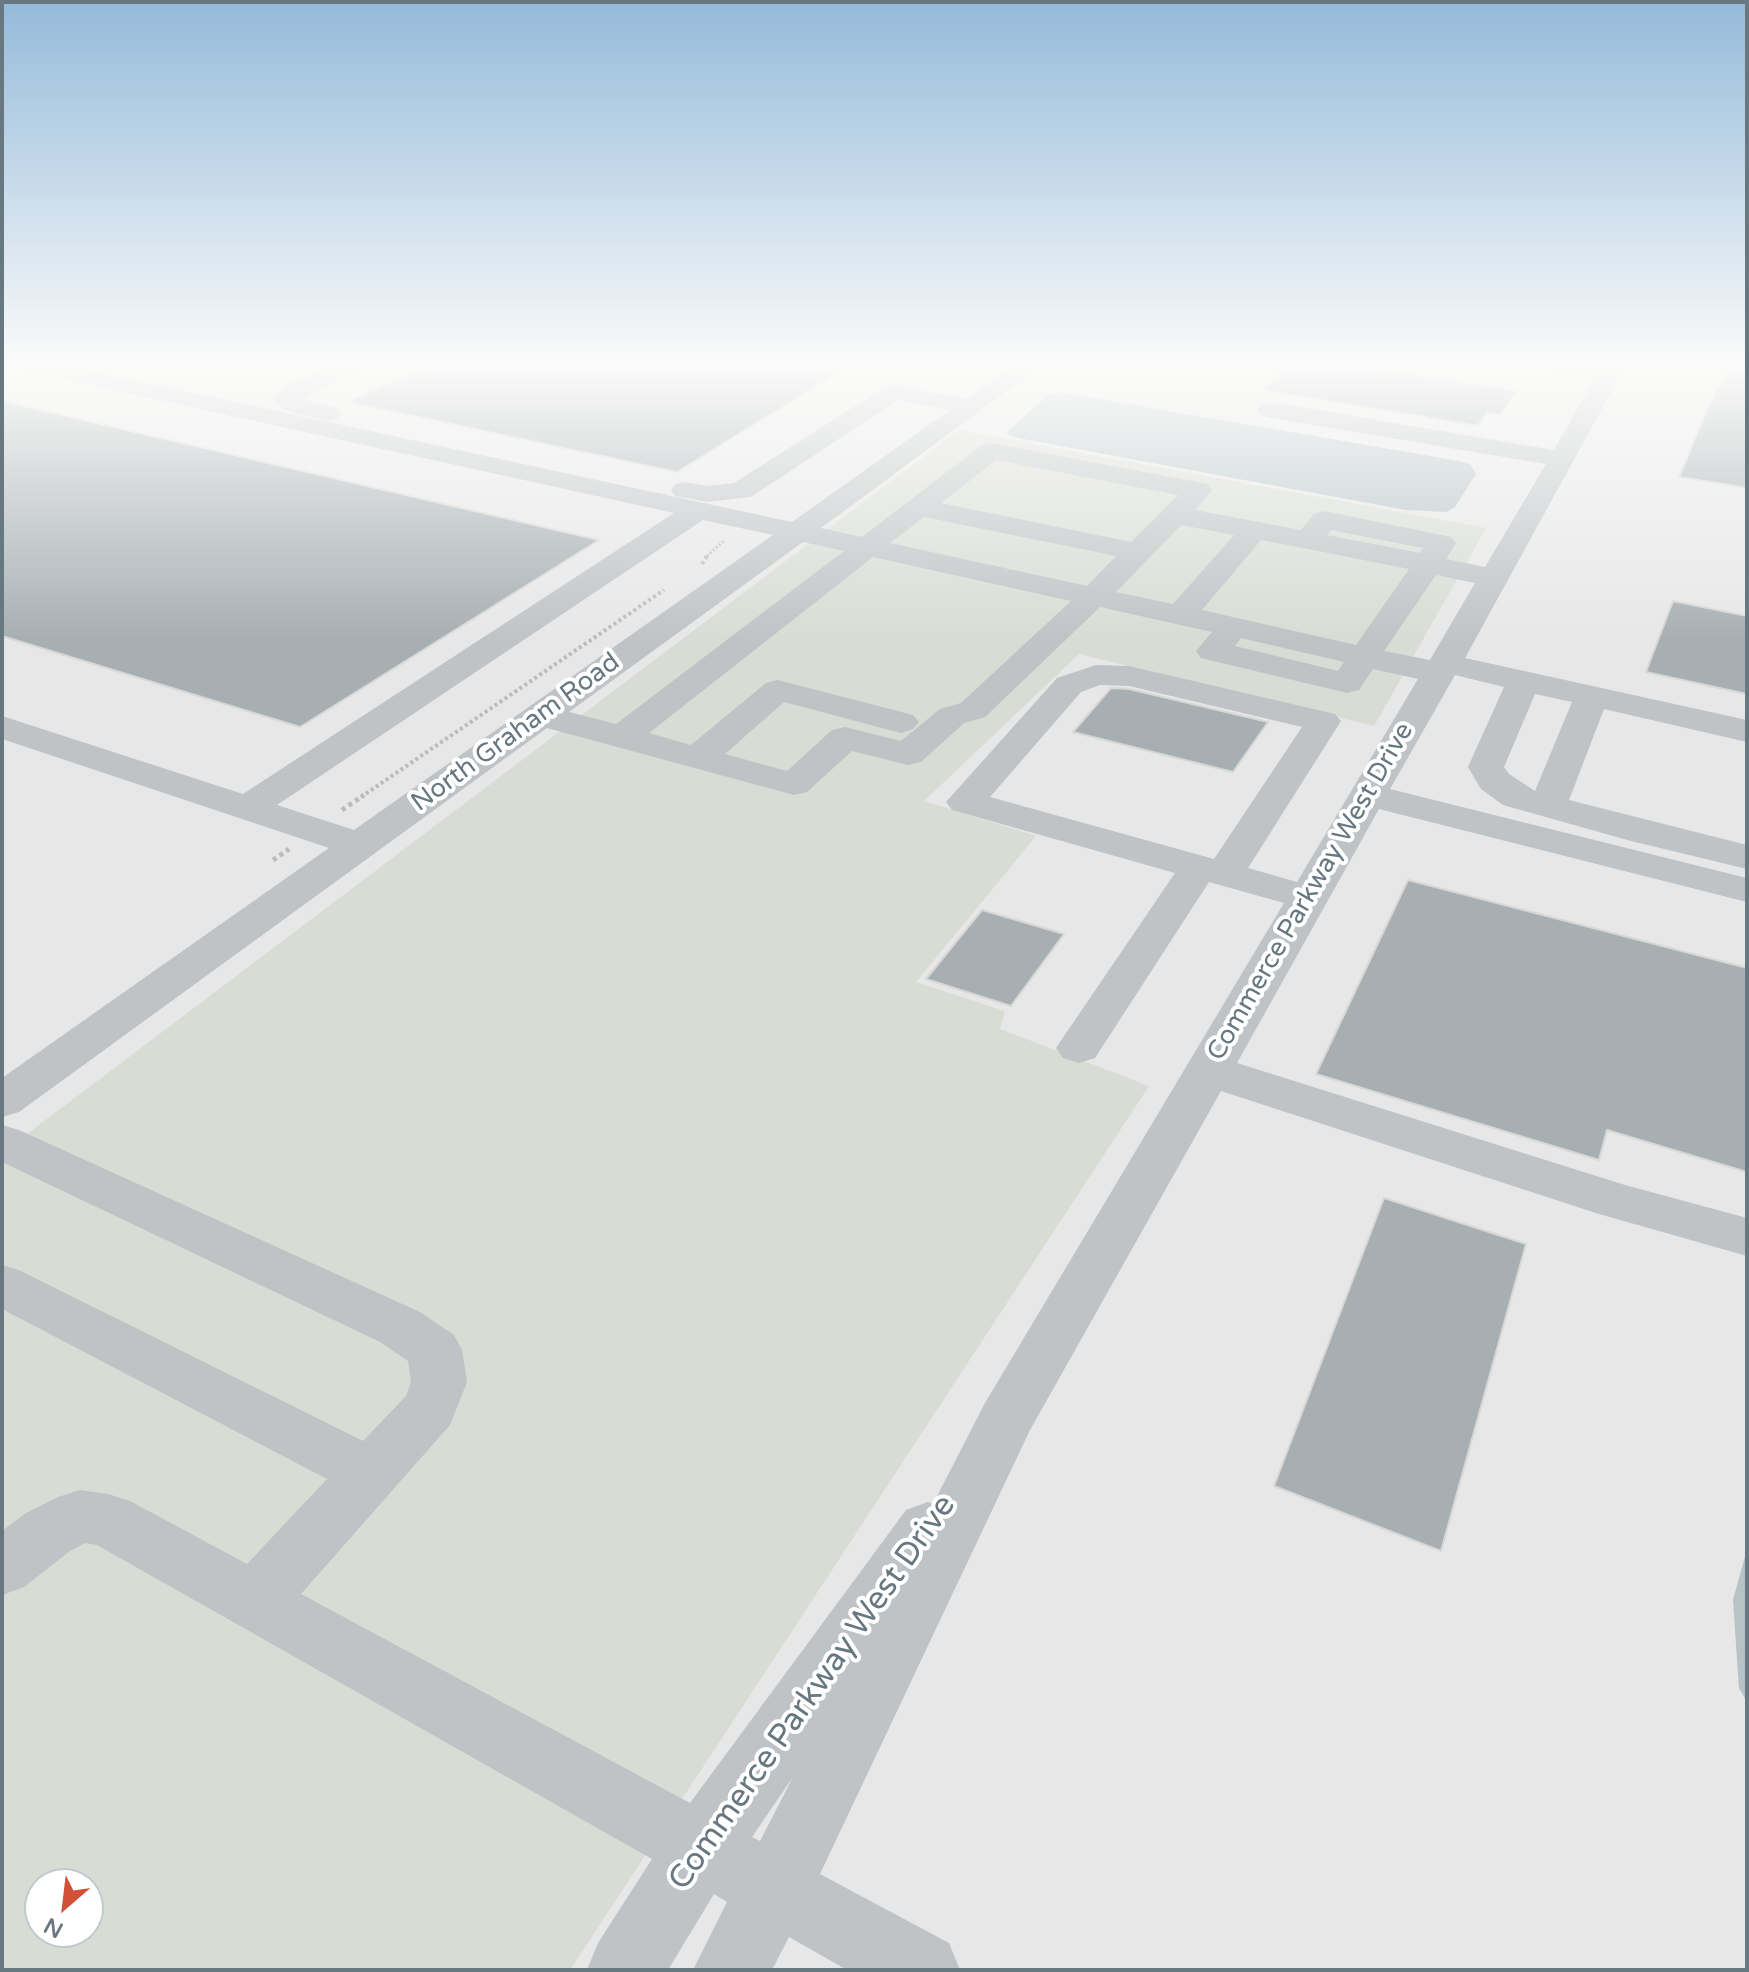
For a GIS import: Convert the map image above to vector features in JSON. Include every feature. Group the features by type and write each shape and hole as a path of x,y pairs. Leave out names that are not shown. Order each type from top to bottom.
{"street":[{"path":"442,457 867,547 1106,585"},
{"path":"535,457 708,494 741,491 794,457"},
{"name":"North Graham Road","path":"2,1101 901,457"},
{"path":"1550,457 1562,459"},
{"name":"Commerce Parkway West Drive","path":"731,1970 774,1890 1006,1420 1562,459"},
{"path":"622,737 969,469 1163,527"},
{"path":"944,488 1163,527"},
{"path":"894,526 1106,585 1181,615 1234,627 1213,651 1347,683 1441,543 1324,520 1308,540 1254,530 1163,527 919,507"},
{"path":"247,808 699,510"},
{"path":"751,714 908,754 943,724 973,710 1163,527"},
{"path":"1181,615 1254,530"},
{"path":"1428,564 1494,578"},
{"path":"1364,657 1524,681 1747,731"},
{"path":"1079,1048 1211,870 1323,721 1129,676 1096,675 1069,685 965,802 1211,870 1307,897"},
{"path":"1524,681 1488,758 1486,767 1494,781 1516,797 1645,833 1747,857"},
{"path":"699,757 778,690 943,724"},
{"path":"1548,806 1592,696"},
{"path":"541,715 794,784 845,738"},
{"path":"2,727 359,845"},
{"path":"1367,795 1747,890"},
{"path":"1208,1070 1617,1201 1747,1237"},
{"path":"2,1142 400,1327 434,1350 439,1382 430,1408 254,1601"},
{"path":"2,1285 371,1473"},
{"name":"Commerce Parkway West Drive","path":"625,1970 701,1848 1006,1420"},
{"path":"2,1567 48,1532 80,1516 108,1520 922,1970"}],"path":[{"path":"691,572 704,563 720,543 760,524"},
{"path":"273,860 665,589"}],"shaded area":[{"path":"2,457 1747,457 1747,1970 2,1970"},
{"path":"923,457 1104,457 1486,528 1374,726 1079,654 924,801 1036,836 916,982 1005,1011 1000,1029 1149,1086 570,1970 2,1970 2,1153"},
{"path":"1121,457 1436,457 1470,464 1476,474 1455,507 1446,512 1406,510"},
{"path":"1747,1549 1747,1702 1739,1688 1733,1600"}],"building":[{"path":"2,457 243,457 599,540 300,727 2,636"},
{"path":"606,457 701,457 677,472"},
{"path":"1687,457 1747,457 1747,488 1679,477"},
{"path":"1673,601 1747,616 1747,694 1646,672"},
{"path":"1111,688 1129,689 1268,722 1233,772 1073,732"},
{"path":"1408,880 1747,968 1747,1172 1607,1130 1599,1160 1316,1074"},
{"path":"982,910 1064,934 1011,1006 926,979"},
{"path":"1384,1198 1526,1244 1441,1551 1274,1486"}]}
